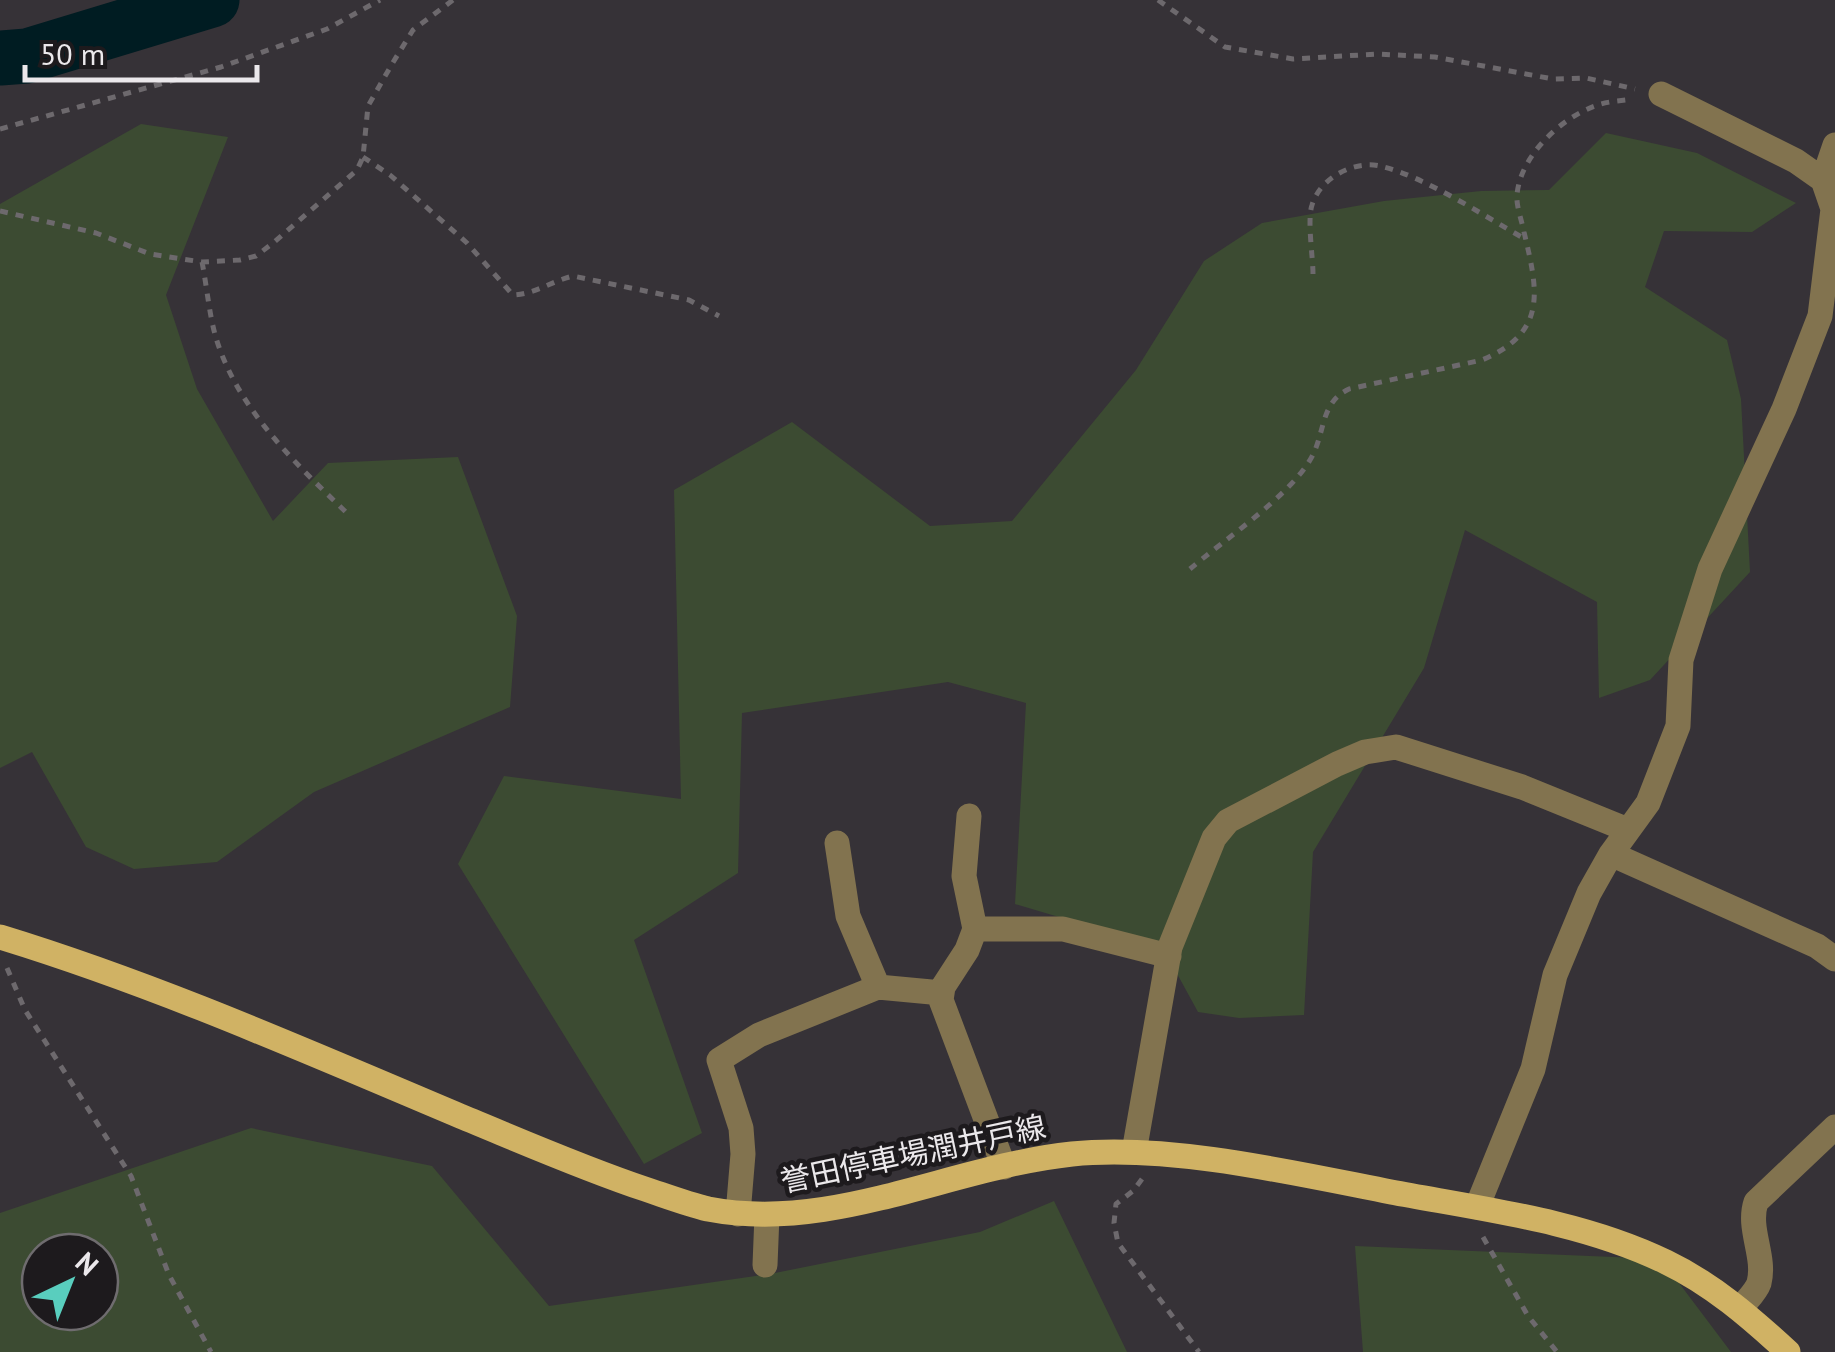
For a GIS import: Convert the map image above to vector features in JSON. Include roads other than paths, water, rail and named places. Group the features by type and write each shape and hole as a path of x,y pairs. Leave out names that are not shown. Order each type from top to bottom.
{"main road":[{"name":"誉田停車場潤井戸線","path":"0,937 141,984 594,1172 702,1208 767,1215 873,1200 1070,1154 1134,1152 1275,1170 1477,1207 1591,1234 1661,1259 1740,1309 1788,1352"}],"street":[{"path":"1477,1207 1533,1069 1554,975 1589,893 1648,803 1678,726 1682,660 1710,569 1784,409 1820,316 1833,233 1833,209 1823,180 1796,160 1661,94"},
{"path":"1823,180 1835,145"},
{"path":"1134,1152 1169,956 1205,858 1228,821 1365,752 1396,747 1522,788 1628,830"},
{"path":"969,816 964,876 975,929 942,1000 1004,1167"},
{"path":"837,843 848,916 878,987"},
{"path":"1611,854 1817,946 1835,959"},
{"path":"975,929 1063,929 1169,956"},
{"path":"738,1214 741,1128 718,1060 759,1035 878,987 942,993"},
{"path":"1740,1309 1758,1285 1760,1264 1752,1214 1756,1202 1835,1127"},
{"path":"766,1265 767,1215"}],"waterway":[{"path":"0,58 27,56 212,0"}]}
